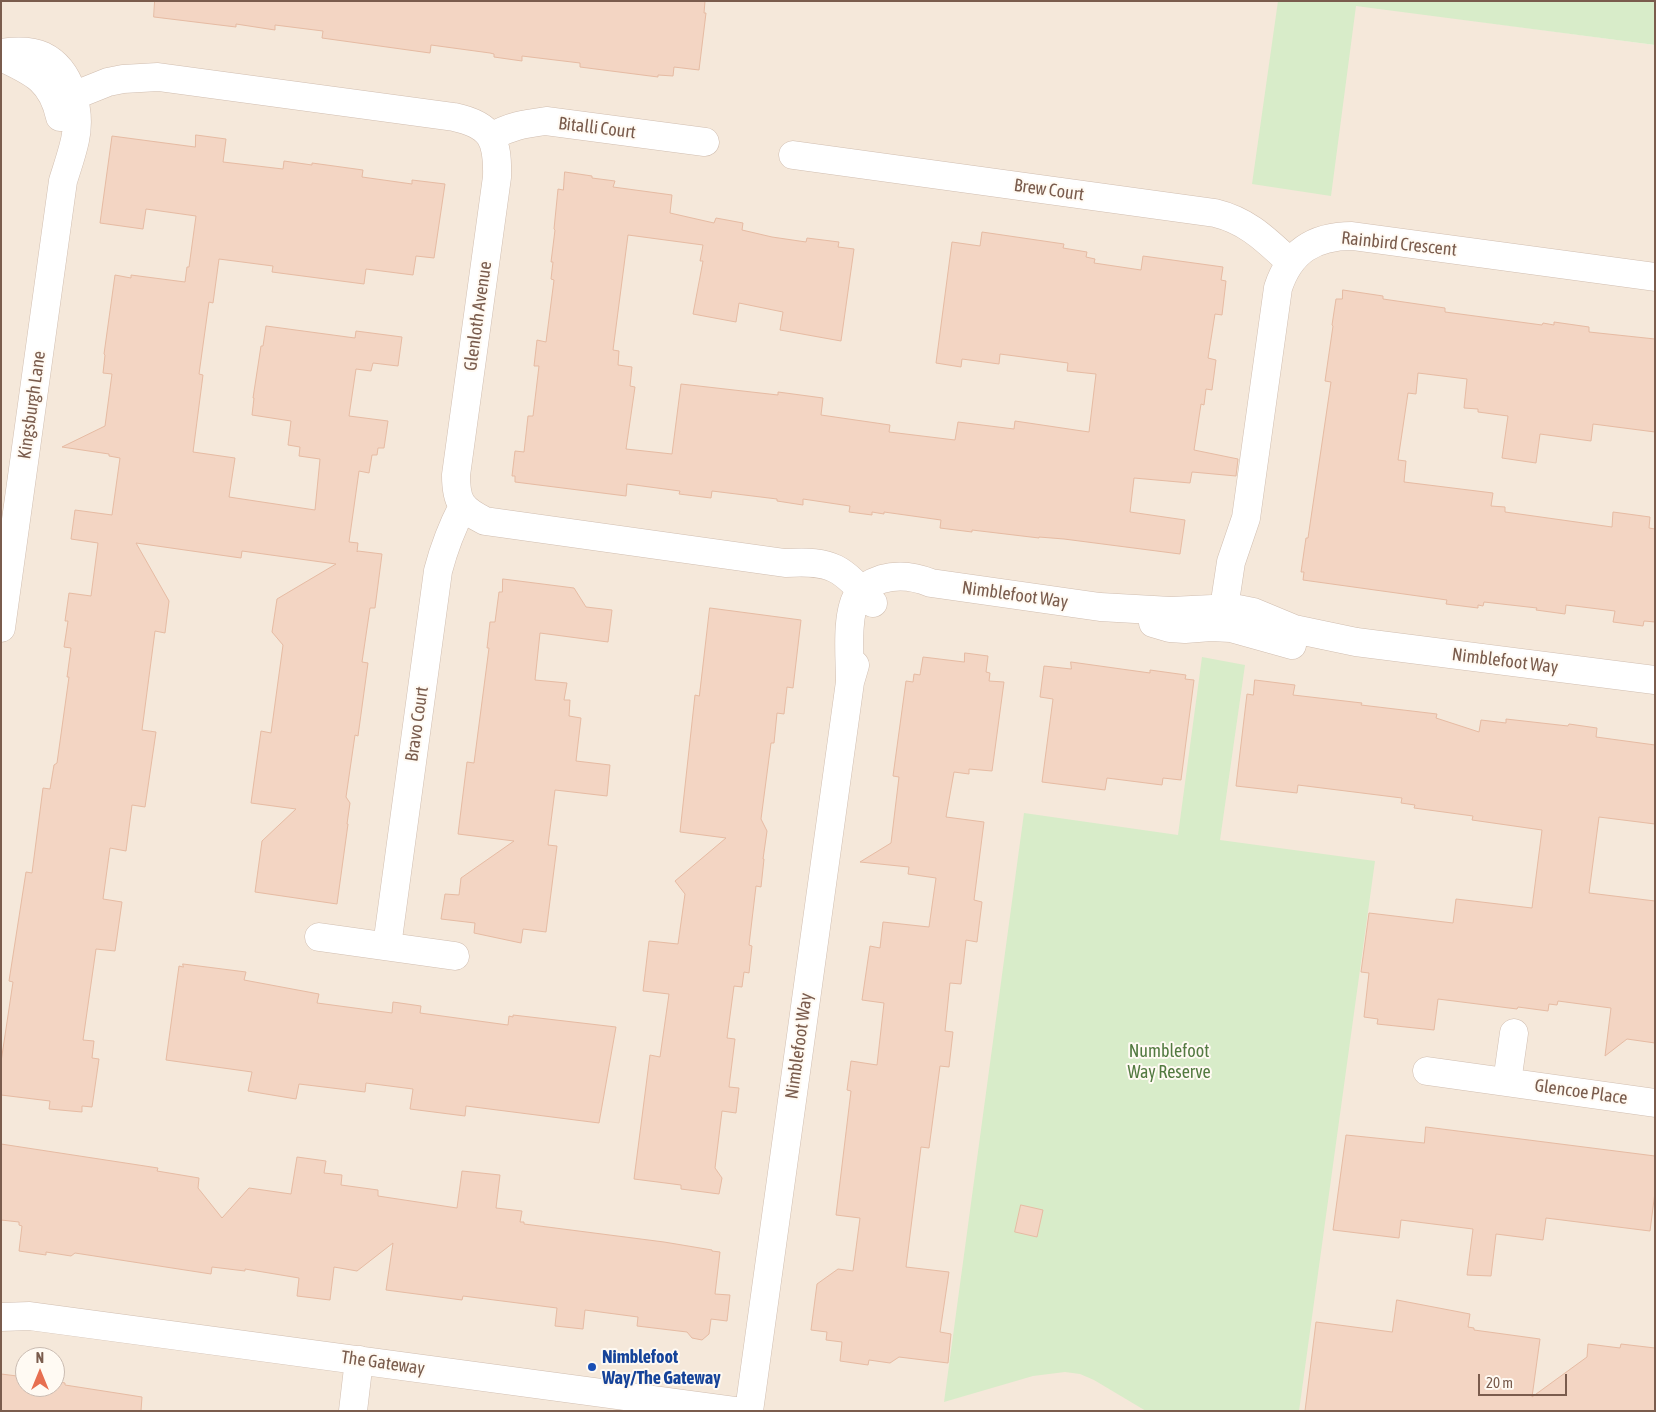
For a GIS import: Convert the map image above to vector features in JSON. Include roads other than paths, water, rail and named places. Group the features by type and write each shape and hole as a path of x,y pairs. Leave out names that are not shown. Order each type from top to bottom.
{"street":[{"name":"Kingsburgh Lane","path":"1,53 31,52 42,56 54,64 65,93 60,116 63,181 1,628"},
{"name":"Kingsburgh Lane","path":"1,57 29,70 46,85 65,93"},
{"path":"65,93 123,79 158,77 454,117 471,121 483,128 491,137"},
{"name":"Bitalli Court","path":"491,137 508,128 546,121 705,142"},
{"name":"Glenloth Avenue","path":"463,506 456,493 456,475 497,177 497,160 491,137"},
{"name":"Brew Court","path":"793,155 1215,212 1231,216 1245,224 1290,262"},
{"name":"Rainbird Crescent","path":"1232,615 1250,562 1246,518 1276,297 1283,274 1290,262 1305,249 1321,240 1336,236 1352,236 1655,277"},
{"path":"463,506 472,515 485,521 785,563 863,598"},
{"name":"Bravo Court","path":"387,946 438,571 453,525 463,506"},
{"name":"Nimblefoot Way","path":"749,1411 863,598 931,583 1100,607 1170,628 1232,615 1290,644 1307,646 1356,642 1655,680"},
{"path":"319,937 455,956"},
{"path":"1507,1082 1514,1033"},
{"name":"Glencoe Place","path":"1427,1071 1655,1103"},
{"name":"The Gateway","path":"1,1304 30,1316"},
{"name":"The Gateway","path":"1,1317 30,1316 736,1411"},
{"path":"353,1411 359,1360"}],"place":[{"name":"Nimblefoot Way/The Gateway","path":"592,1367"}],"park label":[{"name":"Numblefoot Way Reserve","path":"1169,1061"}]}
